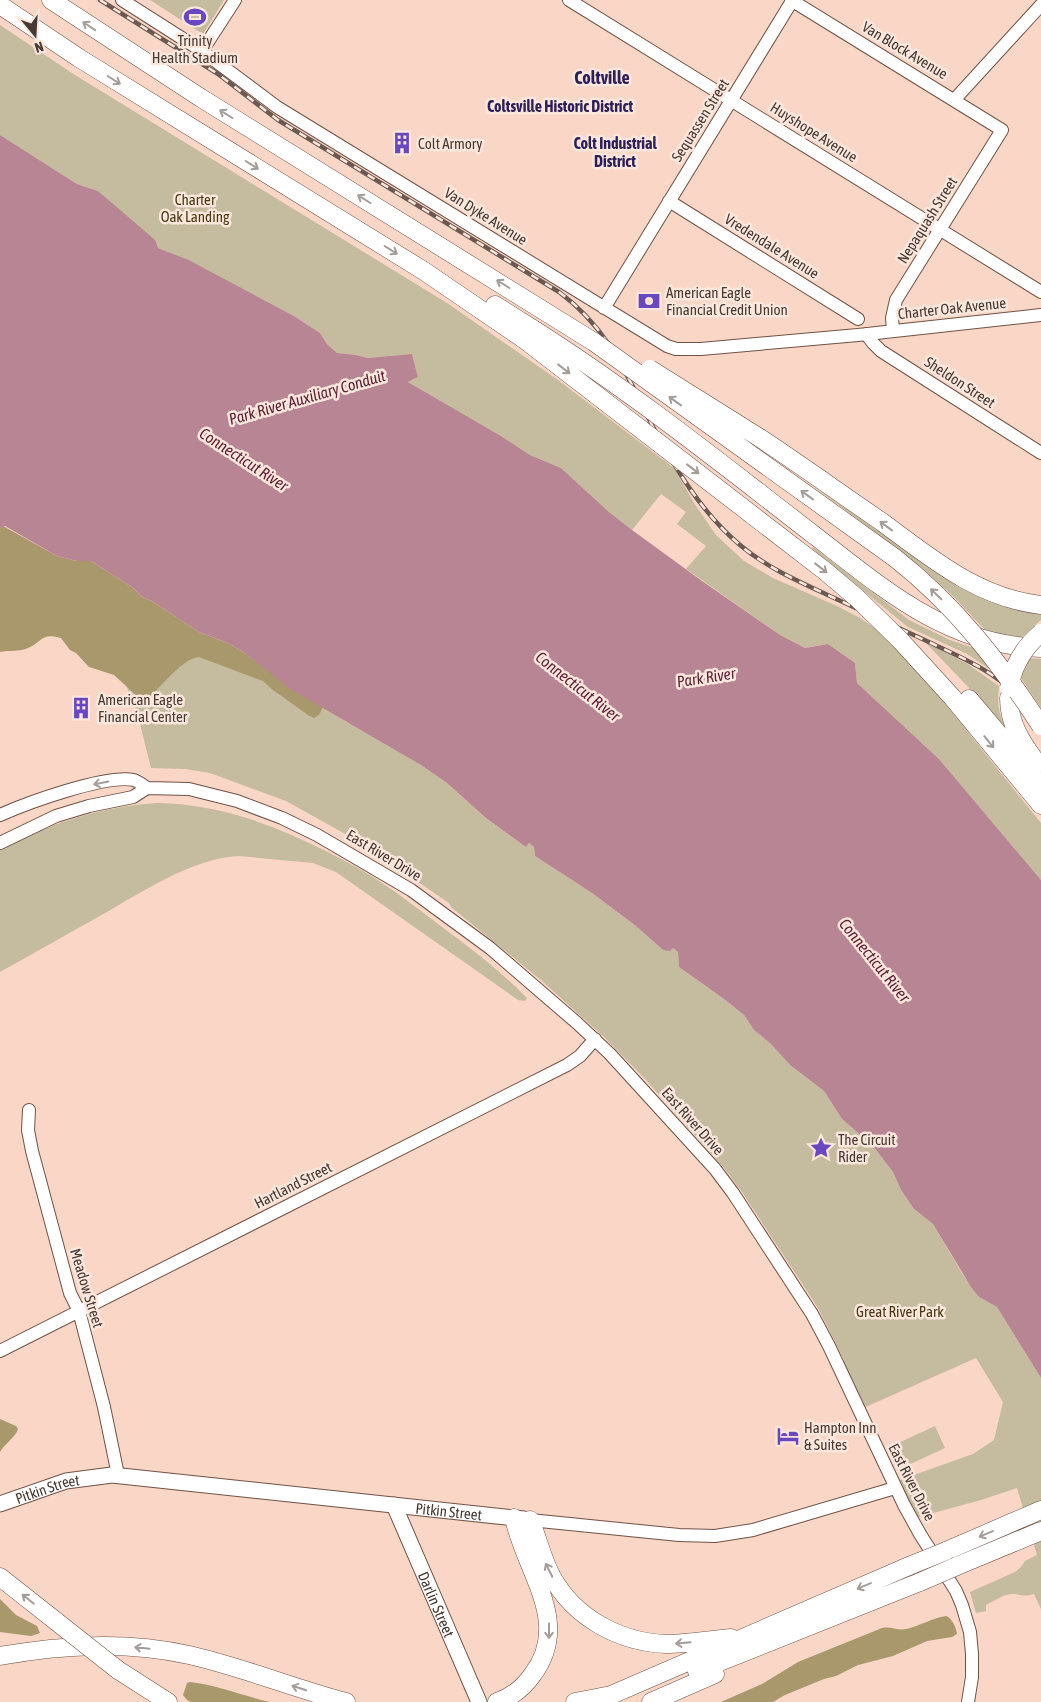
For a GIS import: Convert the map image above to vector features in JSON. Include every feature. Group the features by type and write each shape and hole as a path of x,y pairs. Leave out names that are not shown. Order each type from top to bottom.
{"highway":[{"path":"51,0 201,98 544,309 594,342 895,558 920,578 957,614 984,645 1007,674 1041,726"},
{"path":"0,5 67,51 364,233 464,297 529,334 576,356 658,416 900,601 934,621 964,633 986,640 1041,648"},
{"path":"529,334 825,571 862,603 900,640 912,643 922,650 963,700 1041,805"},
{"path":"594,342 611,345 752,432 966,581 1004,597 1041,605"},
{"path":"966,581 979,582 1012,593 1041,596"},
{"path":"1041,634 1029,645 1017,662 1011,679 1009,698 1014,728 1041,768"},
{"path":"963,700 1041,784"},
{"path":"576,1702 615,1699 748,1636 1033,1514"},
{"path":"522,1519 560,1589 579,1610 604,1628 629,1638 678,1644 748,1636"},
{"path":"497,1702 514,1694 530,1679 542,1660 549,1637 544,1601 520,1539 522,1519"},
{"path":"595,1702 615,1699 920,1582 1036,1533"},
{"path":"0,1577 118,1670 154,1702"},
{"path":"651,1702 850,1616 920,1582"},
{"path":"0,1656 65,1648 123,1646 181,1653 346,1702"},
{"path":"0,1665 65,1648"},
{"path":"681,1702 750,1658"},
{"path":"118,1670 168,1702"}],"main road":[{"name":"Pitkin Street","path":"0,1504 66,1481 101,1475 118,1475 522,1519"},
{"name":"Darlin Street","path":"394,1505 479,1702"}],"street":[{"name":"Van Dyke Avenue","path":"122,0 202,51 278,107 667,346 676,349 701,349 866,334"},
{"path":"202,51 235,0"},
{"name":"Huyshope Avenue","path":"569,0 1041,292"},
{"name":"Sequassen Street","path":"604,308 792,0"},
{"name":"Van Block Avenue","path":"792,0 1002,130"},
{"path":"954,99 1041,5"},
{"name":"Nepaquash Street","path":"893,330 892,318 896,300 1002,130"},
{"name":"Vredendale Avenue","path":"669,201 858,318"},
{"name":"Charter Oak Avenue","path":"866,334 1041,315"},
{"name":"Sheldon Street","path":"866,334 881,351 1041,453"},
{"name":"East River Drive","path":"0,815 60,793 110,782 133,780 147,788 184,789 225,797 282,818 340,846 397,880 466,929 506,961 595,1039 707,1159 738,1201 821,1330 919,1534 956,1591 964,1610 970,1632 972,1654 972,1677 968,1702"},
{"name":"East River Drive","path":"0,843 27,828 72,811 135,797 147,788"},
{"path":"19,807 27,828"},
{"name":"Hartland Street","path":"0,1351 558,1069 580,1056 595,1039"},
{"name":"Meadow Street","path":"29,1110 28,1130 32,1151 70,1293 78,1311 104,1407 118,1475"},
{"name":"Pitkin Street","path":"522,1519 679,1535 715,1536 753,1530 896,1488"}],"green space":[{"name":"Trinity Health Stadium","path":"150,0 224,0 203,34"},
{"name":"Charter Oak Landing","path":"0,25 75,75 447,303 558,380 674,468 694,503 716,535 744,561 773,578 837,606 860,618 877,630 908,660 960,718 971,736 1041,823 1041,880 939,759 857,683 855,663 828,644 805,648 780,635 686,569 706,546 677,524 686,512 661,494 632,530 609,512 561,468 530,455 408,382 418,377 412,354 366,358 337,353 327,344 320,333 294,316 189,260 158,248 98,191 77,184 0,135"},
{"path":"796,473 955,585 997,603 1041,613 1041,620 1021,638 986,631 952,595 921,567"},
{"name":"Great River Park","path":"0,528 328,709 346,722 355,725 421,765 447,783 486,818 526,847 529,843 534,847 535,856 592,893 636,926 663,950 673,948 678,952 679,967 744,1015 754,1030 771,1044 790,1065 824,1091 842,1119 873,1146 893,1172 901,1190 914,1209 933,1224 963,1275 979,1297 997,1307 1041,1378 1041,1609 1034,1594 1026,1596 1011,1594 986,1605 986,1611 976,1613 970,1592 1015,1572 1025,1561 1037,1555 1017,1488 915,1518 894,1482 973,1454 994,1440 1003,1402 976,1358 861,1409 840,1363 844,1360 818,1308 744,1195 725,1169 646,1080 604,1037 542,981 451,907 449,903 358,841 286,801 210,773 185,769 151,768 137,712 123,678"},
{"path":"813,547 909,620 950,640 974,648 991,670 967,654 908,627 812,549"},
{"path":"925,642 966,663 999,686 999,709 1008,730 1006,731 972,691"},
{"path":"1028,658 1041,659 1041,708 1019,675"},
{"path":"157,803 202,807 244,817 306,841 341,859 378,880 410,903 482,958 527,998 525,1001 518,1000 336,872 313,863 239,856 205,862 170,876 0,972 0,850 57,824 76,818 115,808"},
{"path":"935,1426 945,1448 904,1467 894,1445"}],"shaded area":[{"path":"3,526 57,556 77,561 91,561 132,587 142,597 152,601 199,632 230,644 323,707 319,715 314,718 308,715 263,681 199,657 179,667 150,696 138,697 114,675 89,667 76,653 70,650 61,638 49,636 25,649 0,652 0,528"},
{"path":"0,1419 16,1426 18,1429 0,1452"},
{"path":"0,1599 16,1615 37,1626 40,1633 31,1636 0,1632"},
{"path":"946,1616 952,1621 956,1629 957,1634 952,1637 927,1641 893,1656 858,1665 836,1676 785,1695 773,1702 721,1702 762,1684 798,1662 882,1628 906,1629"},
{"path":"190,1682 270,1702 191,1702 183,1695 187,1683"}],"water":[{"path":"0,135 77,184 98,191 155,240 158,248 189,260 294,316 320,333 327,344 337,353 367,358 412,354 418,377 408,382 530,455 561,468 609,512 632,530 780,635 805,648 828,644 855,663 857,683 939,759 1041,880 1041,1378 997,1307 979,1297 971,1287 933,1224 914,1209 901,1190 893,1172 873,1146 842,1119 824,1091 790,1065 771,1044 754,1030 744,1015 679,967 678,952 673,948 670,951 663,950 636,926 592,893 535,856 534,847 529,843 526,847 486,818 447,783 421,765 292,690 246,654 230,644 199,632 152,601 142,597 132,587 91,561 77,561 57,556 5,526 0,528"}],"railway":[{"path":"100,0 218,74 278,120 559,292 576,306 604,337 625,371 671,459 702,505 726,533 761,561 784,574 986,671 1015,694 1026,707 1041,731"}],"place":[{"name":"Trinity Health Stadium","path":"195,17"},
{"name":"Colt Armory","path":"402,143"},
{"name":"American Eagle Financial Credit Union","path":"649,301"},
{"name":"American Eagle Financial Center","path":"81,708"},
{"name":"The Circuit Rider","path":"821,1148"},
{"name":"Hampton Inn & Suites","path":"788,1436"}],"district":[{"name":"Coltville","path":"602,77"},
{"name":"Coltsville Historic District","path":"560,106"},
{"name":"Colt Industrial District","path":"615,152"}],"water label":[{"name":"Park River Auxiliary Conduit","path":"307,397"},
{"name":"Connecticut River","path":"244,459"},
{"name":"Park River","path":"706,677"},
{"name":"Connecticut River","path":"578,686"},
{"name":"Connecticut River","path":"875,960"}]}
